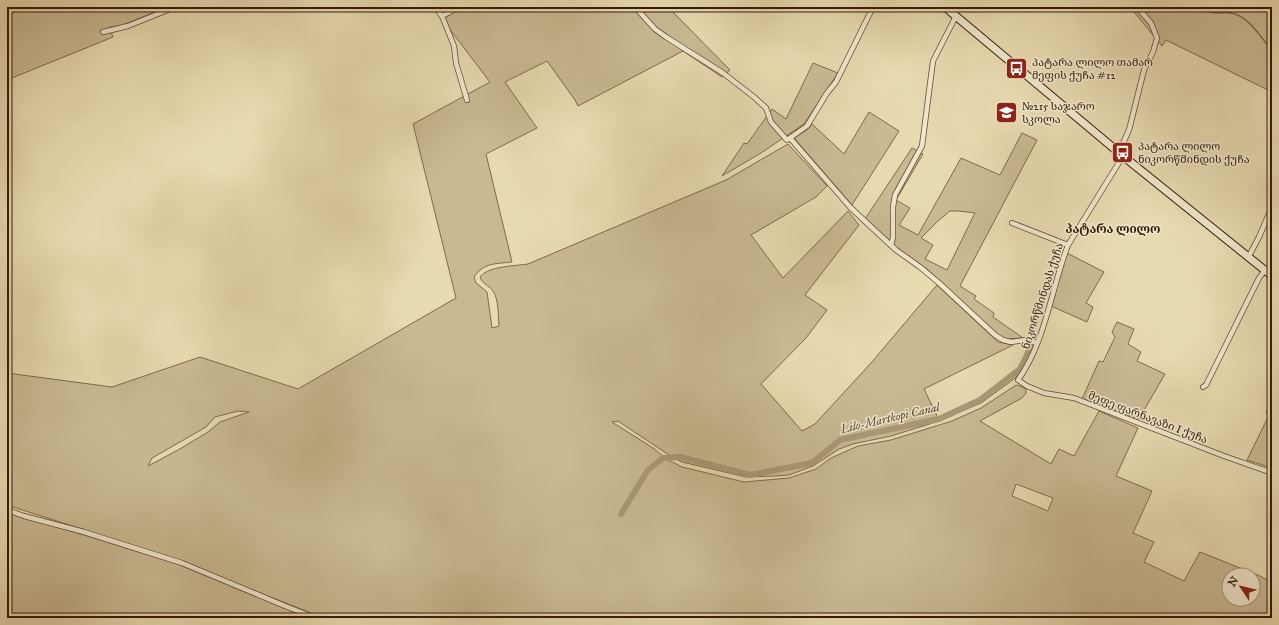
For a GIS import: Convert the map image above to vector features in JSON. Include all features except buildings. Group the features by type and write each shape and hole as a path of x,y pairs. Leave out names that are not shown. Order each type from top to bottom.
{"street":[{"path":"102,32 128,26 175,7"},
{"path":"435,7 442,16 454,46 456,63 467,100"},
{"path":"442,16 459,7"},
{"path":"635,7 655,29 723,73 754,97 766,108 771,122 850,206 891,245 939,283 995,335 1003,340 1011,342 1026,340 1037,343"},
{"path":"788,139 807,126 827,93 836,82 873,7"},
{"path":"945,7 1121,154 1272,276"},
{"name":"ნიკორწმინდას ქუჩა","path":"1018,380 1027,368 1037,343 1046,318 1061,261 1068,245 1121,154 1129,130 1144,70 1153,52 1157,38 1151,23 1137,7"},
{"path":"891,245 893,238 893,208 895,195 922,146 933,61 956,16"},
{"path":"1249,256 1272,207"},
{"path":"1012,222 1068,245"},
{"path":"1203,387 1206,385 1259,278 1265,270"},
{"name":"მეფე ფარნავაზი I ქუჩა","path":"1018,380 1027,386 1044,393 1074,398 1272,473"},
{"path":"7,510 84,532 182,563 316,618"}],"shaded area":[{"path":"7,7 168,7 120,26 109,27 113,37 7,80"},
{"path":"454,7 668,7 730,70 722,77 683,51 578,106 547,61 505,82 537,128 486,154 512,262 486,266 474,277 476,283 487,292 492,328 499,326 497,303 493,291 480,277 484,273 502,267 528,264 726,180 788,144 827,186 816,197 751,235 783,278 848,211 859,225 805,295 827,310 806,338 761,384 802,431 815,424 871,363 937,285 998,342 1013,345 924,389 938,418 972,403 1013,372 1015,373 1024,360 1025,353 1030,345 1034,346 1023,370 1014,379 981,403 936,422 891,436 853,444 839,449 813,466 789,475 746,477 682,462 618,421 612,422 653,448 668,460 682,467 744,482 789,478 816,469 831,458 858,446 891,440 952,421 981,408 1016,385 1020,386 1026,389 1026,393 1022,398 980,421 1051,464 1059,449 1074,456 1099,411 1138,428 1116,476 1152,491 1133,533 1154,542 1144,562 1184,581 1200,552 1238,567 1221,567 1221,607 1261,607 1261,577 1272,583 1272,618 323,618 175,559 7,505 7,373 112,387 200,357 298,389 456,298 413,124 490,82 439,15","holes":["238,411 249,412 220,422 208,432 148,466 152,458 206,427 215,417","1016,484 1053,498 1048,511 1012,496"]},
{"path":"1130,7 1272,7 1272,92 1166,40 1162,46"},
{"path":"813,63 838,73 804,124 761,153 722,176 744,143 747,144 772,109 786,119"},
{"path":"869,112 899,131 852,205 794,138 808,129 812,124 844,154"},
{"path":"1022,133 1037,140 960,286 976,296 974,299 994,313 993,317 1023,338 1005,339 995,333 927,269 897,249 865,219 912,148 923,154 896,200 910,208 899,225 918,235 961,158 1000,175","holes":["950,211 975,213 947,270 925,259 933,245 921,238"]},
{"path":"1067,253 1104,272 1086,303 1093,307 1087,322 1051,306"},
{"path":"1117,322 1134,329 1128,344 1141,352 1137,361 1165,374 1139,419 1082,399 1099,361 1103,362 1115,337 1112,332"},
{"path":"1272,400 1272,468 1247,460 1269,415 1266,412"},
{"path":"7,511 180,565 310,618 7,618"}],"waterway":[{"path":"1191,7 1209,12 1229,13 1243,18 1254,28 1272,50"},
{"name":"Lilo-Martkopi Canal","path":"621,514 648,470 663,458 680,457 750,475 812,463 840,440 939,419 980,400 1020,369 1031,347"}],"place":[{"name":"პატარა ლილო თამარ მეფის ქუჩა #12","path":"1016,68"},
{"name":"№215 საჯარო სკოლა","path":"1006,112"},
{"name":"პატარა ლილო ნიკორწმინდის ქუჩა","path":"1122,152"}],"district":[{"name":"პატარა ლილო","path":"1113,229"}]}
